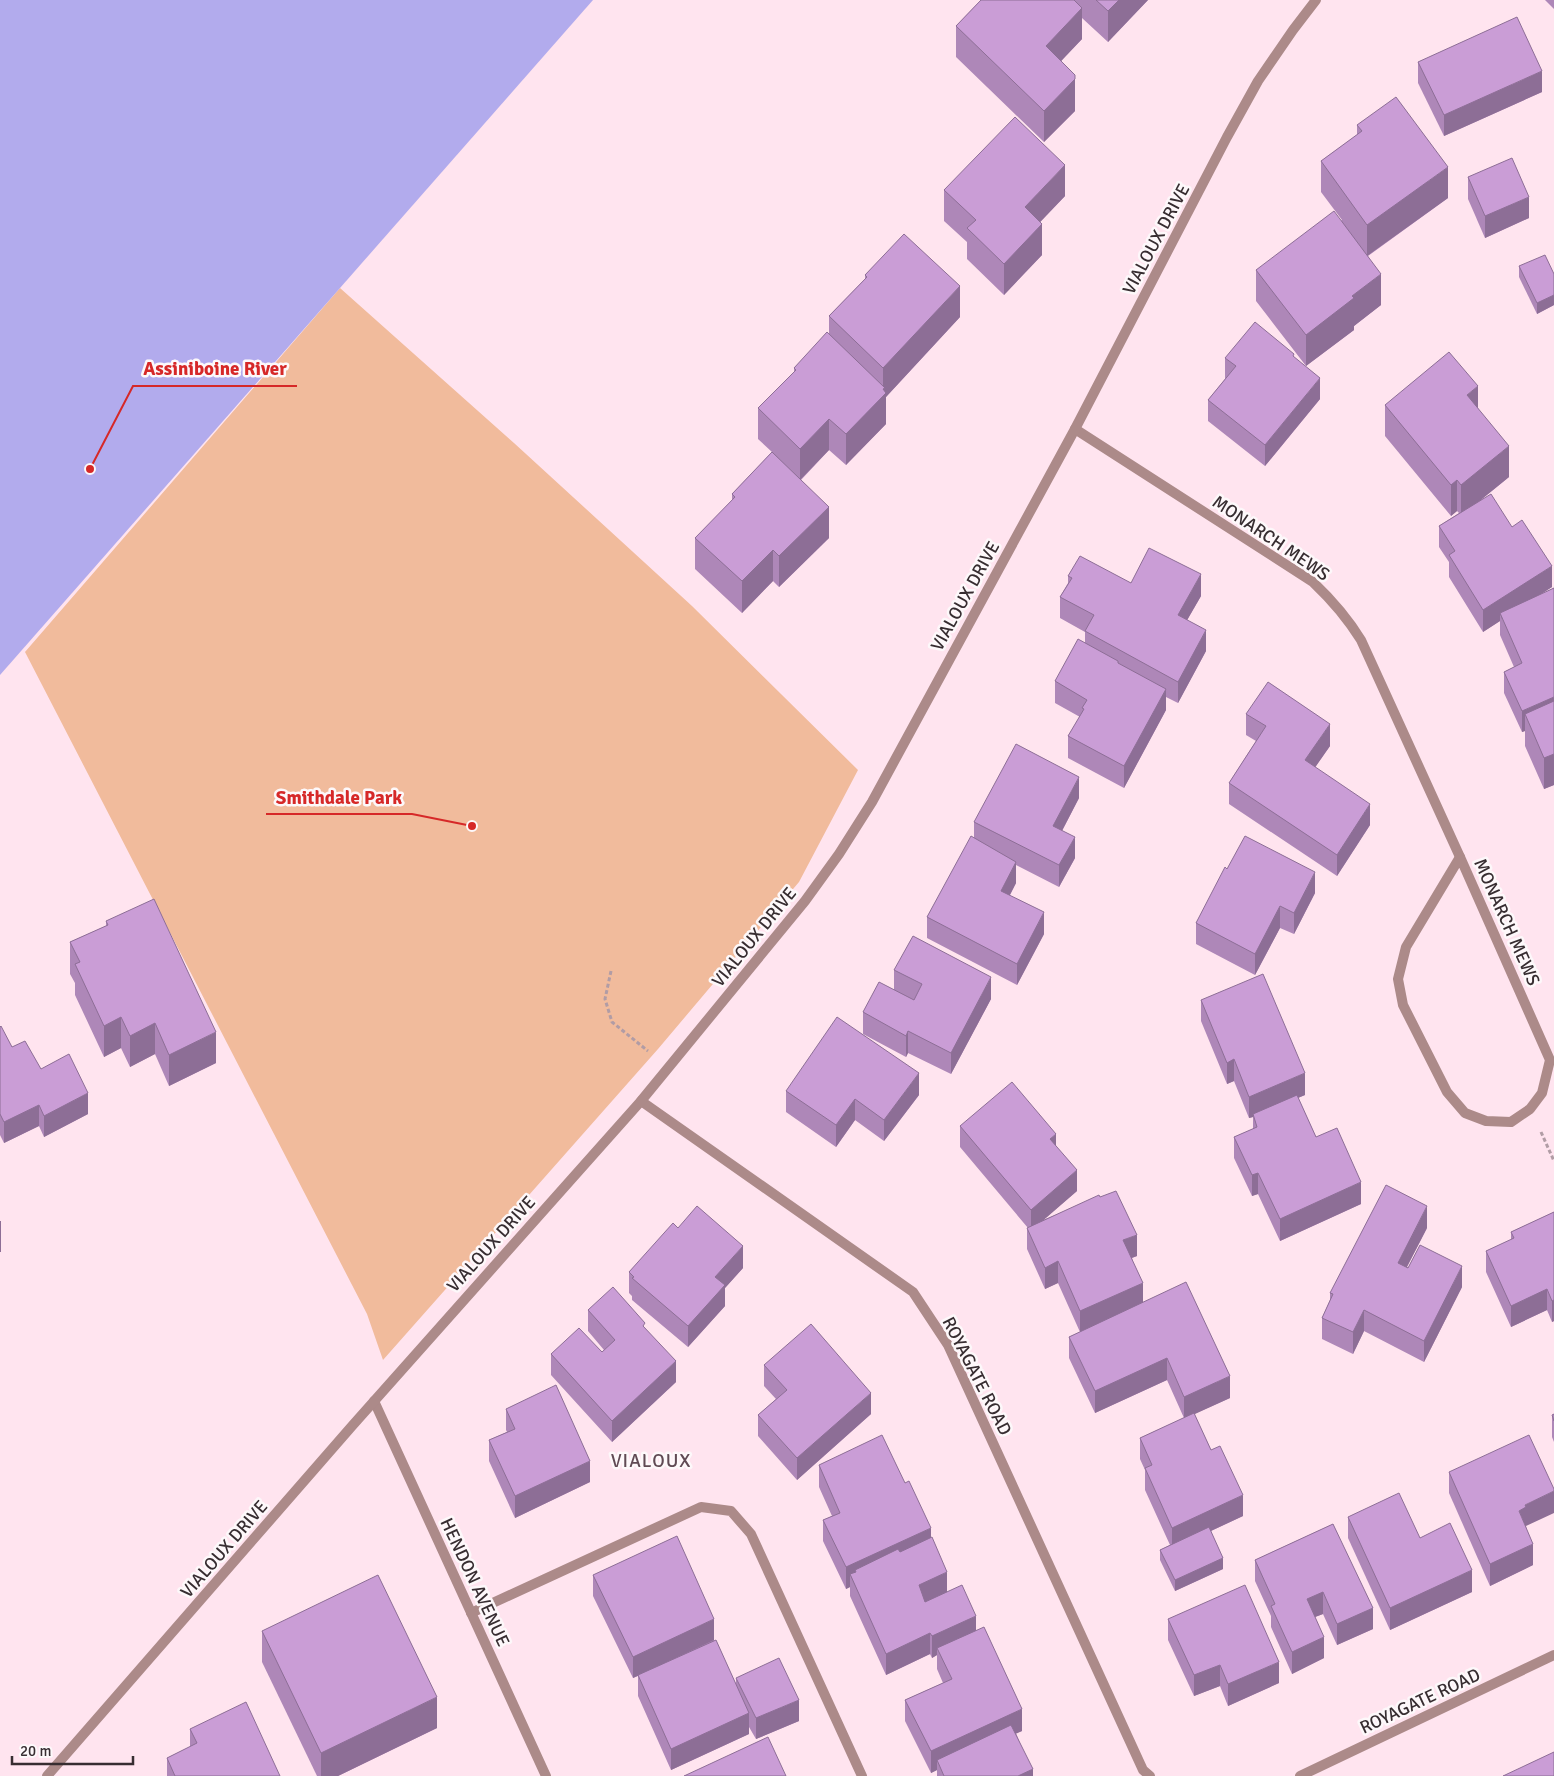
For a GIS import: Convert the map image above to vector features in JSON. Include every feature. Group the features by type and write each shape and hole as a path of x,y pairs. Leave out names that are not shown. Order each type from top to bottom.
{"street":[{"name":"VIALOUX DRIVE","path":"47,1776 374,1401 640,1101 805,901 872,802 1075,429 1227,137 1258,82 1316,0"},
{"name":"MONARCH MEWS","path":"1075,429 1313,582 1349,620 1361,640 1460,857 1550,1060 1542,1093 1530,1108 1510,1122 1486,1121 1465,1113 1447,1092 1403,1005 1398,979 1406,947 1460,857"},
{"name":"ROYAGATE ROAD","path":"640,1101 913,1292 948,1345 1143,1770 1150,1776"},
{"name":"HENDON AVENUE","path":"374,1401 546,1776"},
{"path":"471,1613 701,1507 731,1511 751,1534 862,1776"},
{"name":"ROYAGATE ROAD","path":"1300,1776 1554,1656"}],"path":[{"path":"611,971 605,999 612,1022 668,1067"}],"shaded area":[{"path":"0,0 593,0 0,675"},
{"path":"340,288 514,443 692,606 858,770 799,882 658,1049 383,1360 367,1314 25,652"}],"building":[{"path":"981,0 1074,0 1082,8 1046,46 1075,75 1075,79 1044,111 956,26"},
{"path":"1096,0 1119,0 1108,11"},
{"path":"1517,17 1542,71 1444,115 1418,62"},
{"path":"1396,97 1448,167 1367,225 1321,161 1362,131 1357,125"},
{"path":"1015,117 1065,165 1025,207 1042,224 1004,264 967,228 976,220 944,190"},
{"path":"1512,158 1529,197 1485,216 1468,177"},
{"path":"1334,211 1381,274 1352,296 1354,298 1306,335 1256,270"},
{"path":"904,234 960,286 883,368 829,316 867,277 865,275"},
{"path":"1545,255 1554,274 1554,295 1537,303 1519,266"},
{"path":"1255,322 1320,378 1265,445 1208,400 1236,366 1225,358"},
{"path":"827,332 885,388 883,389 886,393 846,434 829,419 800,449 758,408 796,370 794,368"},
{"path":"1449,352 1478,386 1467,395 1509,446 1461,485 1457,480 1451,485 1385,405"},
{"path":"772,452 829,507 779,556 773,550 742,581 695,538 735,497 732,494"},
{"path":"1491,494 1512,527 1522,520 1552,566 1483,610 1449,555 1455,551 1439,526"},
{"path":"1149,548 1201,574 1178,615 1206,630 1178,682 1085,631 1094,615 1060,597 1072,578 1068,576 1080,556 1131,583"},
{"path":"1554,588 1554,697 1522,711 1504,672 1522,663 1500,613"},
{"path":"1078,639 1166,689 1124,766 1068,736 1084,709 1082,708 1087,700 1055,681"},
{"path":"1268,682 1330,724 1305,760 1370,804 1337,855 1229,783 1266,726 1246,714"},
{"path":"1554,701 1554,754 1544,758 1525,714"},
{"path":"1016,744 1079,777 1053,826 1075,837 1059,865 974,822"},
{"path":"971,836 1016,862 1001,891 1044,912 1017,964 927,917"},
{"path":"1245,836 1315,872 1294,913 1280,906 1255,954 1196,923 1225,867 1227,869"},
{"path":"154,899 216,1032 169,1055 155,1023 130,1036 121,1017 104,1026 75,964 80,962 70,942 108,925 106,921"},
{"path":"913,936 991,977 951,1053 908,1031 906,1036 863,1012 879,982 914,1000 922,984 894,970"},
{"path":"1263,974 1305,1073 1249,1097 1234,1059 1227,1063 1201,1000"},
{"path":"837,1017 919,1073 884,1120 855,1099 836,1125 786,1091"},
{"path":"1,1026 12,1047 25,1041 41,1069 69,1054 88,1093 44,1116 39,1105 4,1122 0,1114"},
{"path":"1012,1082 1056,1134 1050,1139 1077,1170 1031,1210 960,1126"},
{"path":"1297,1095 1316,1137 1337,1128 1361,1182 1280,1219 1258,1173 1252,1175 1234,1137 1257,1127 1253,1114"},
{"path":"1386,1185 1427,1206 1398,1263 1408,1268 1420,1245 1462,1266 1424,1341 1364,1310 1353,1332 1322,1318 1333,1294 1330,1293"},
{"path":"1116,1191 1137,1235 1123,1240 1143,1283 1080,1311 1058,1261 1045,1268 1027,1228 1099,1195 1100,1197"},
{"path":"697,1206 743,1246 715,1277 725,1285 688,1326 632,1278 634,1277 629,1272 673,1223 678,1228"},
{"path":"1554,1212 1554,1300 1552,1301 1547,1289 1511,1306 1486,1251 1514,1238 1511,1232"},
{"path":"1186,1282 1230,1376 1184,1397 1167,1358 1095,1391 1069,1337"},
{"path":"613,1287 645,1323 643,1326 676,1361 612,1421 551,1354 579,1328 602,1352 615,1340 588,1310"},
{"path":"811,1324 871,1393 797,1458 758,1415 787,1390 764,1365"},
{"path":"556,1385 590,1461 515,1496 489,1440 515,1429 506,1409"},
{"path":"1194,1413 1211,1450 1220,1446 1243,1495 1172,1528 1145,1468 1152,1465 1140,1438"},
{"path":"882,1435 905,1483 909,1481 931,1528 846,1567 823,1520 840,1513 819,1465"},
{"path":"1529,1435 1554,1491 1525,1505 1526,1507 1519,1511 1533,1544 1490,1564 1449,1472"},
{"path":"1399,1493 1420,1538 1450,1523 1472,1570 1390,1608 1348,1517"},
{"path":"1333,1524 1373,1608 1337,1624 1323,1592 1307,1599 1324,1637 1292,1652 1271,1606 1275,1604 1255,1560"},
{"path":"1209,1527 1223,1558 1175,1580 1160,1550"},
{"path":"677,1536 714,1619 633,1657 593,1575"},
{"path":"932,1537 947,1572 919,1585 925,1602 962,1585 976,1616 932,1636 930,1633 886,1654 850,1574 898,1549 900,1552"},
{"path":"378,1575 437,1697 321,1753 262,1631"},
{"path":"1245,1585 1279,1662 1228,1684 1220,1665 1194,1675 1168,1619"},
{"path":"984,1627 1022,1709 931,1751 905,1700 952,1679 937,1648"},
{"path":"716,1640 749,1713 671,1749 638,1675"},
{"path":"779,1658 799,1700 756,1718 736,1678"},
{"path":"246,1702 280,1776 175,1776 167,1758 197,1743 190,1729"},
{"path":"1011,1725 1033,1769 1018,1776 944,1776 937,1760"},
{"path":"768,1737 786,1776 684,1776"},
{"path":"1554,1752 1554,1776 1503,1776"}],"place":[{"name":"Assiniboine River","path":"90,469"},
{"name":"Smithdale Park","path":"472,826"}],"district":[{"name":"VIALOUX","path":"651,1461"}]}
